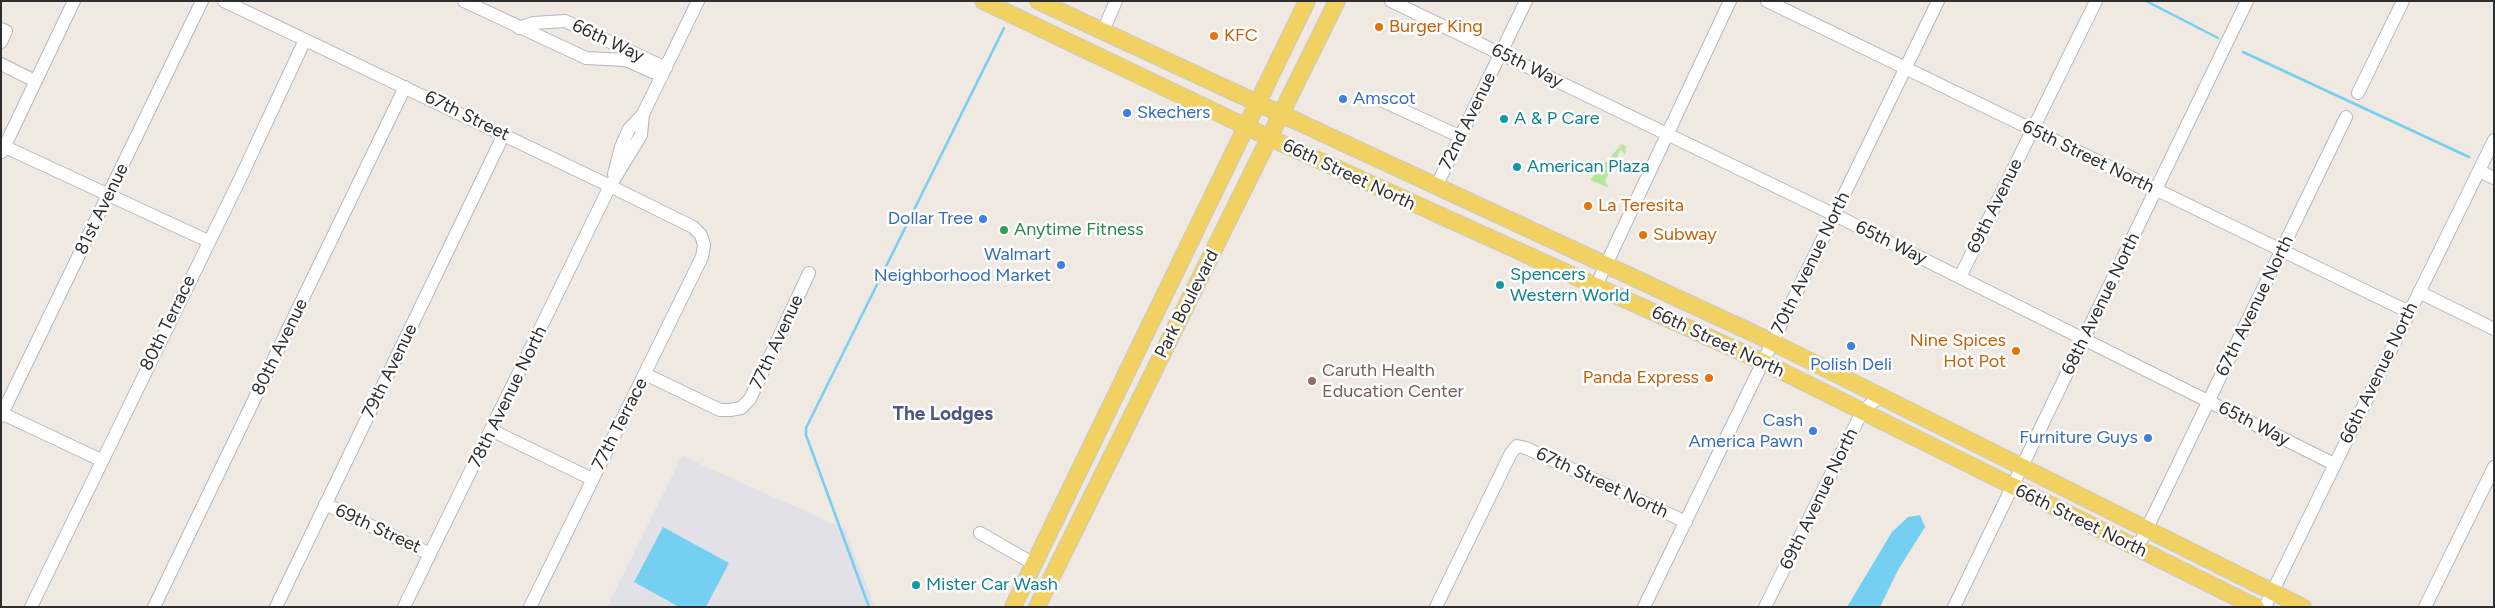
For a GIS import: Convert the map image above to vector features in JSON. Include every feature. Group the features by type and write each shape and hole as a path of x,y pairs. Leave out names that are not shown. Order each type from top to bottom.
{"main road":[{"name":"66th Street North","path":"983,1 1245,127 1763,362 2012,488 2256,607"},
{"name":"66th Street North","path":"1038,1 1772,342 2021,468 2303,607"},
{"name":"Park Boulevard","path":"1013,607 1307,1"},
{"name":"Park Boulevard","path":"1037,607 1337,1"},
{"path":"1128,423 1122,415 1124,401 1140,368 1142,358 1138,349"}],"street":[{"path":"74,1 2,149 208,241"},
{"name":"81st Avenue","path":"2,414 202,1"},
{"name":"67th Street","path":"224,1 504,134 693,227 703,240"},
{"name":"66th Way","path":"464,1 586,58 626,60 664,72"},
{"name":"78th Avenue North","path":"404,607 610,186 621,147 630,129 643,114 698,1"},
{"path":"1103,31 1116,1"},
{"name":"65th Way","path":"1391,1 1834,215 2334,464"},
{"name":"72nd Avenue","path":"1436,187 1526,1"},
{"path":"1596,286 1730,1"},
{"name":"65th Street North","path":"1767,1 2409,312"},
{"name":"70th Avenue North","path":"1644,607 1938,1"},
{"name":"69th Avenue","path":"1960,277 2096,1"},
{"name":"68th Avenue North","path":"1954,607 2248,1"},
{"path":"2358,93 2403,1"},
{"name":"66th Way","path":"519,28 533,23 565,21 664,72"},
{"name":"80th Terrace","path":"30,607 240,179 304,40"},
{"path":"1,64 35,81"},
{"name":"80th Avenue","path":"154,607 405,87"},
{"path":"1383,101 1461,137"},
{"name":"67th Avenue North","path":"2137,549 2346,117"},
{"name":"79th Avenue","path":"276,607 504,134"},
{"name":"66th Avenue North","path":"2265,607 2494,140"},
{"path":"2479,170 2494,178"},
{"name":"77th Terrace","path":"530,607 702,257 703,240"},
{"name":"77th Avenue","path":"645,374 720,410 741,408 750,399 809,273"},
{"path":"2419,292 2494,329"},
{"name":"69th Avenue North","path":"1766,607 1862,412 1880,396"},
{"path":"2,414 101,460"},
{"path":"491,430 592,478"},
{"name":"67th Street North","path":"1436,607 1511,453 1518,446 1686,522"},
{"path":"2425,607 2494,466"},
{"name":"69th Street","path":"326,504 430,554"},
{"path":"980,533 1034,564"}],"shaded area":[{"path":"682,456 845,529 875,607 706,607 729,563 634,582 679,607 607,607"}],"green space":[{"path":"1622,144 1626,146 1625,155 1621,149 1605,181 1609,188 1590,180"}],"water":[{"path":"1920,515 1925,527 1898,570 1880,607 1847,607 1892,532 1908,517"},
{"path":"663,527 729,563 706,607 679,607 634,582"}],"waterway":[{"path":"2146,1 2218,38"},
{"path":"869,607 806,435 806,428 1004,28"},
{"path":"2243,52 2469,157"}],"place":[{"name":"Burger King","path":"1379,27"},
{"name":"KFC","path":"1214,36"},
{"name":"Amscot","path":"1343,99"},
{"name":"Skechers","path":"1127,113"},
{"name":"A & P Care","path":"1504,119"},
{"name":"American Plaza","path":"1517,167"},
{"name":"La Teresita","path":"1588,206"},
{"name":"Dollar Tree","path":"983,219"},
{"name":"Anytime Fitness","path":"1004,230"},
{"name":"Subway","path":"1643,235"},
{"name":"Walmart Neighborhood Market","path":"1061,265"},
{"name":"Spencers Western World","path":"1500,285"},
{"name":"Polish Deli","path":"1851,346"},
{"name":"Nine Spices Hot Pot","path":"2016,351"},
{"name":"Panda Express","path":"1709,378"},
{"name":"Caruth Health Education Center","path":"1312,381"},
{"name":"Cash America Pawn","path":"1813,431"},
{"name":"Furniture Guys","path":"2148,438"},
{"name":"Mister Car Wash","path":"916,585"}],"district":[{"name":"The Lodges","path":"943,414"}]}
